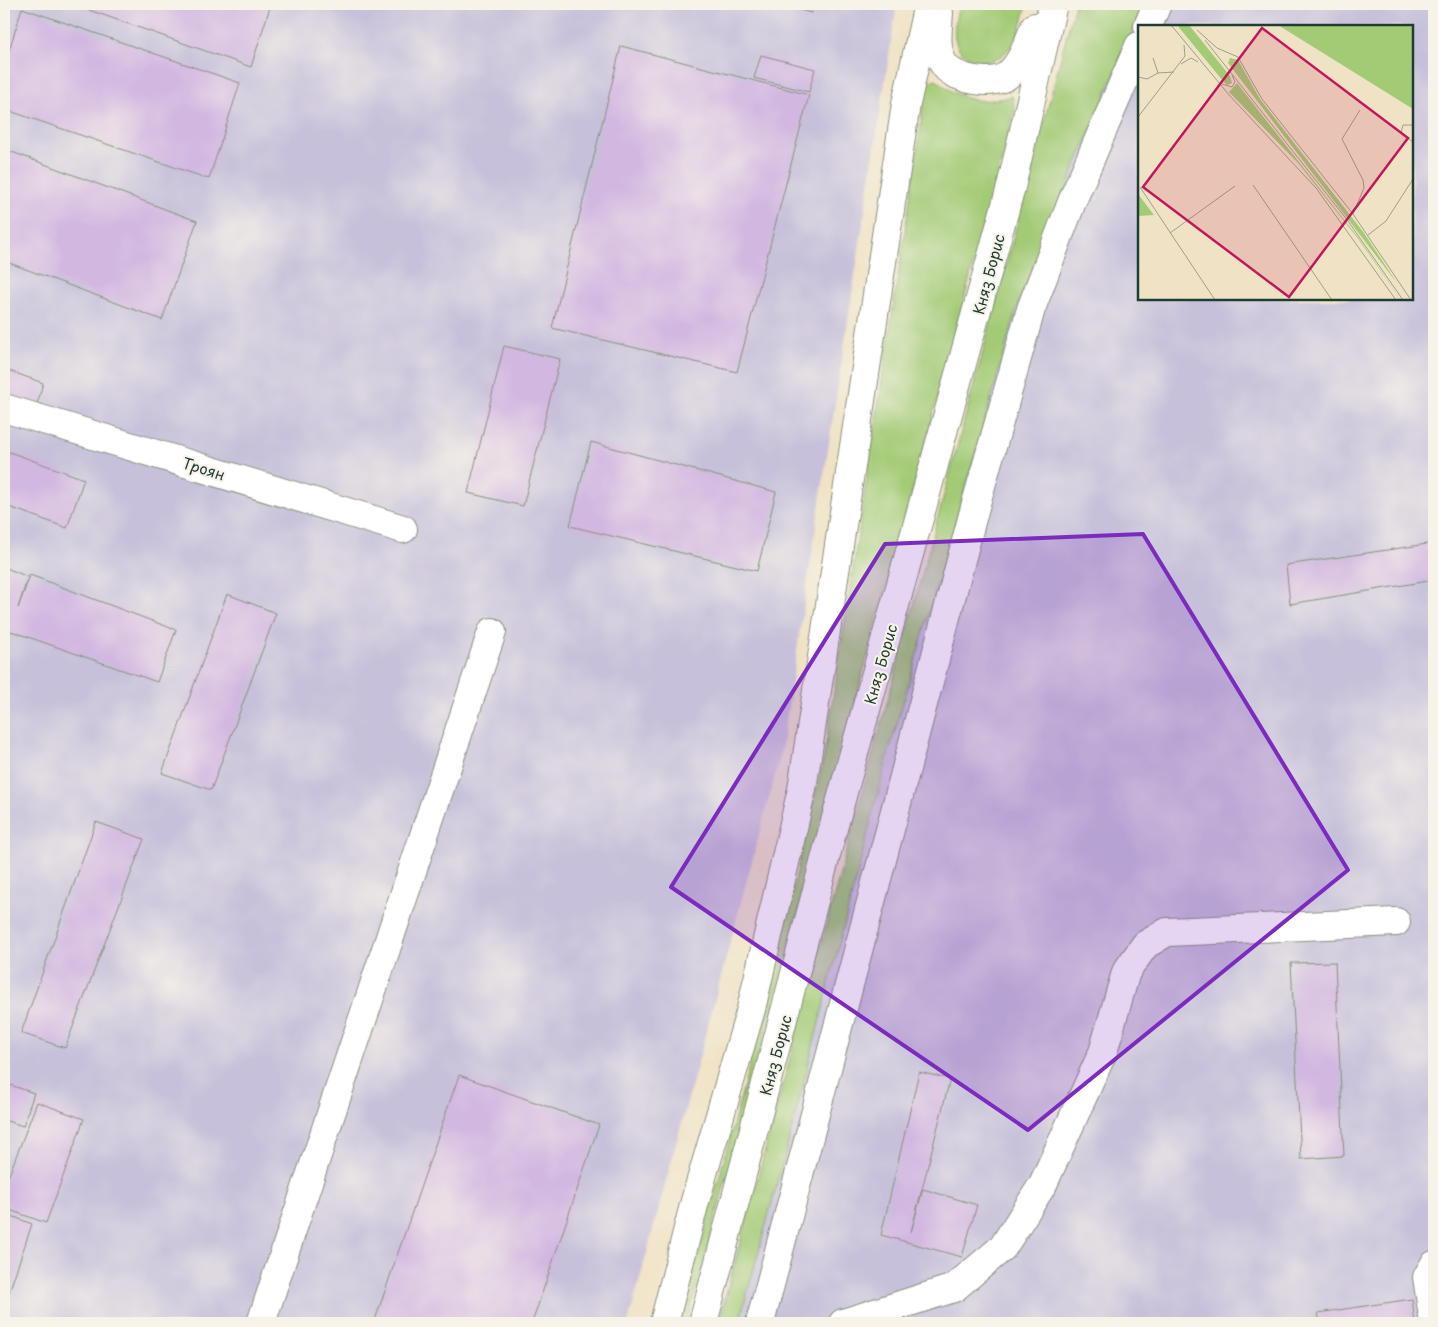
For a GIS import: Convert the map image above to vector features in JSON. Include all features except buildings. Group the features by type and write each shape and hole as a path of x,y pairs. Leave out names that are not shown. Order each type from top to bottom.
{"street":[{"path":"664,1323 695,1201 750,1009 802,788 906,104 928,4"},
{"path":"939,4 937,47 945,66 968,79 990,83 1008,76 1022,60 1045,4"},
{"name":"Княз Борис","path":"703,1323 834,825 1012,187 1053,4"},
{"path":"1148,25 1157,4"},
{"path":"760,1323 975,507 1031,309 1073,199 1138,48"},
{"name":"Троян","path":"4,408 403,529"},
{"path":"261,1323 492,632"},
{"path":"843,1323 954,1288 1003,1247 1042,1184 1103,1052 1126,972 1145,945 1168,932 1396,922"},
{"path":"1434,1265 1427,1277 1434,1323"}],"highlighted area":[{"path":"1143,534 1348,870 1028,1130 671,887 885,544"}],"shaded area":[{"path":"4,4 897,4 781,753 628,1323 4,1323"},
{"path":"1104,4 1434,4 1434,1323 716,1323 894,701"}],"green space":[{"path":"959,4 1027,4 1020,30 1006,52 993,60 978,61 964,54 956,42 955,28"},
{"path":"1075,4 1144,4 1020,298 886,762 786,1151 739,1323 719,1323 988,334"},
{"path":"935,79 954,92 971,99 989,100 1012,96 1015,111 687,1323 680,1323 764,1011 824,757 920,133 925,84"}]}
